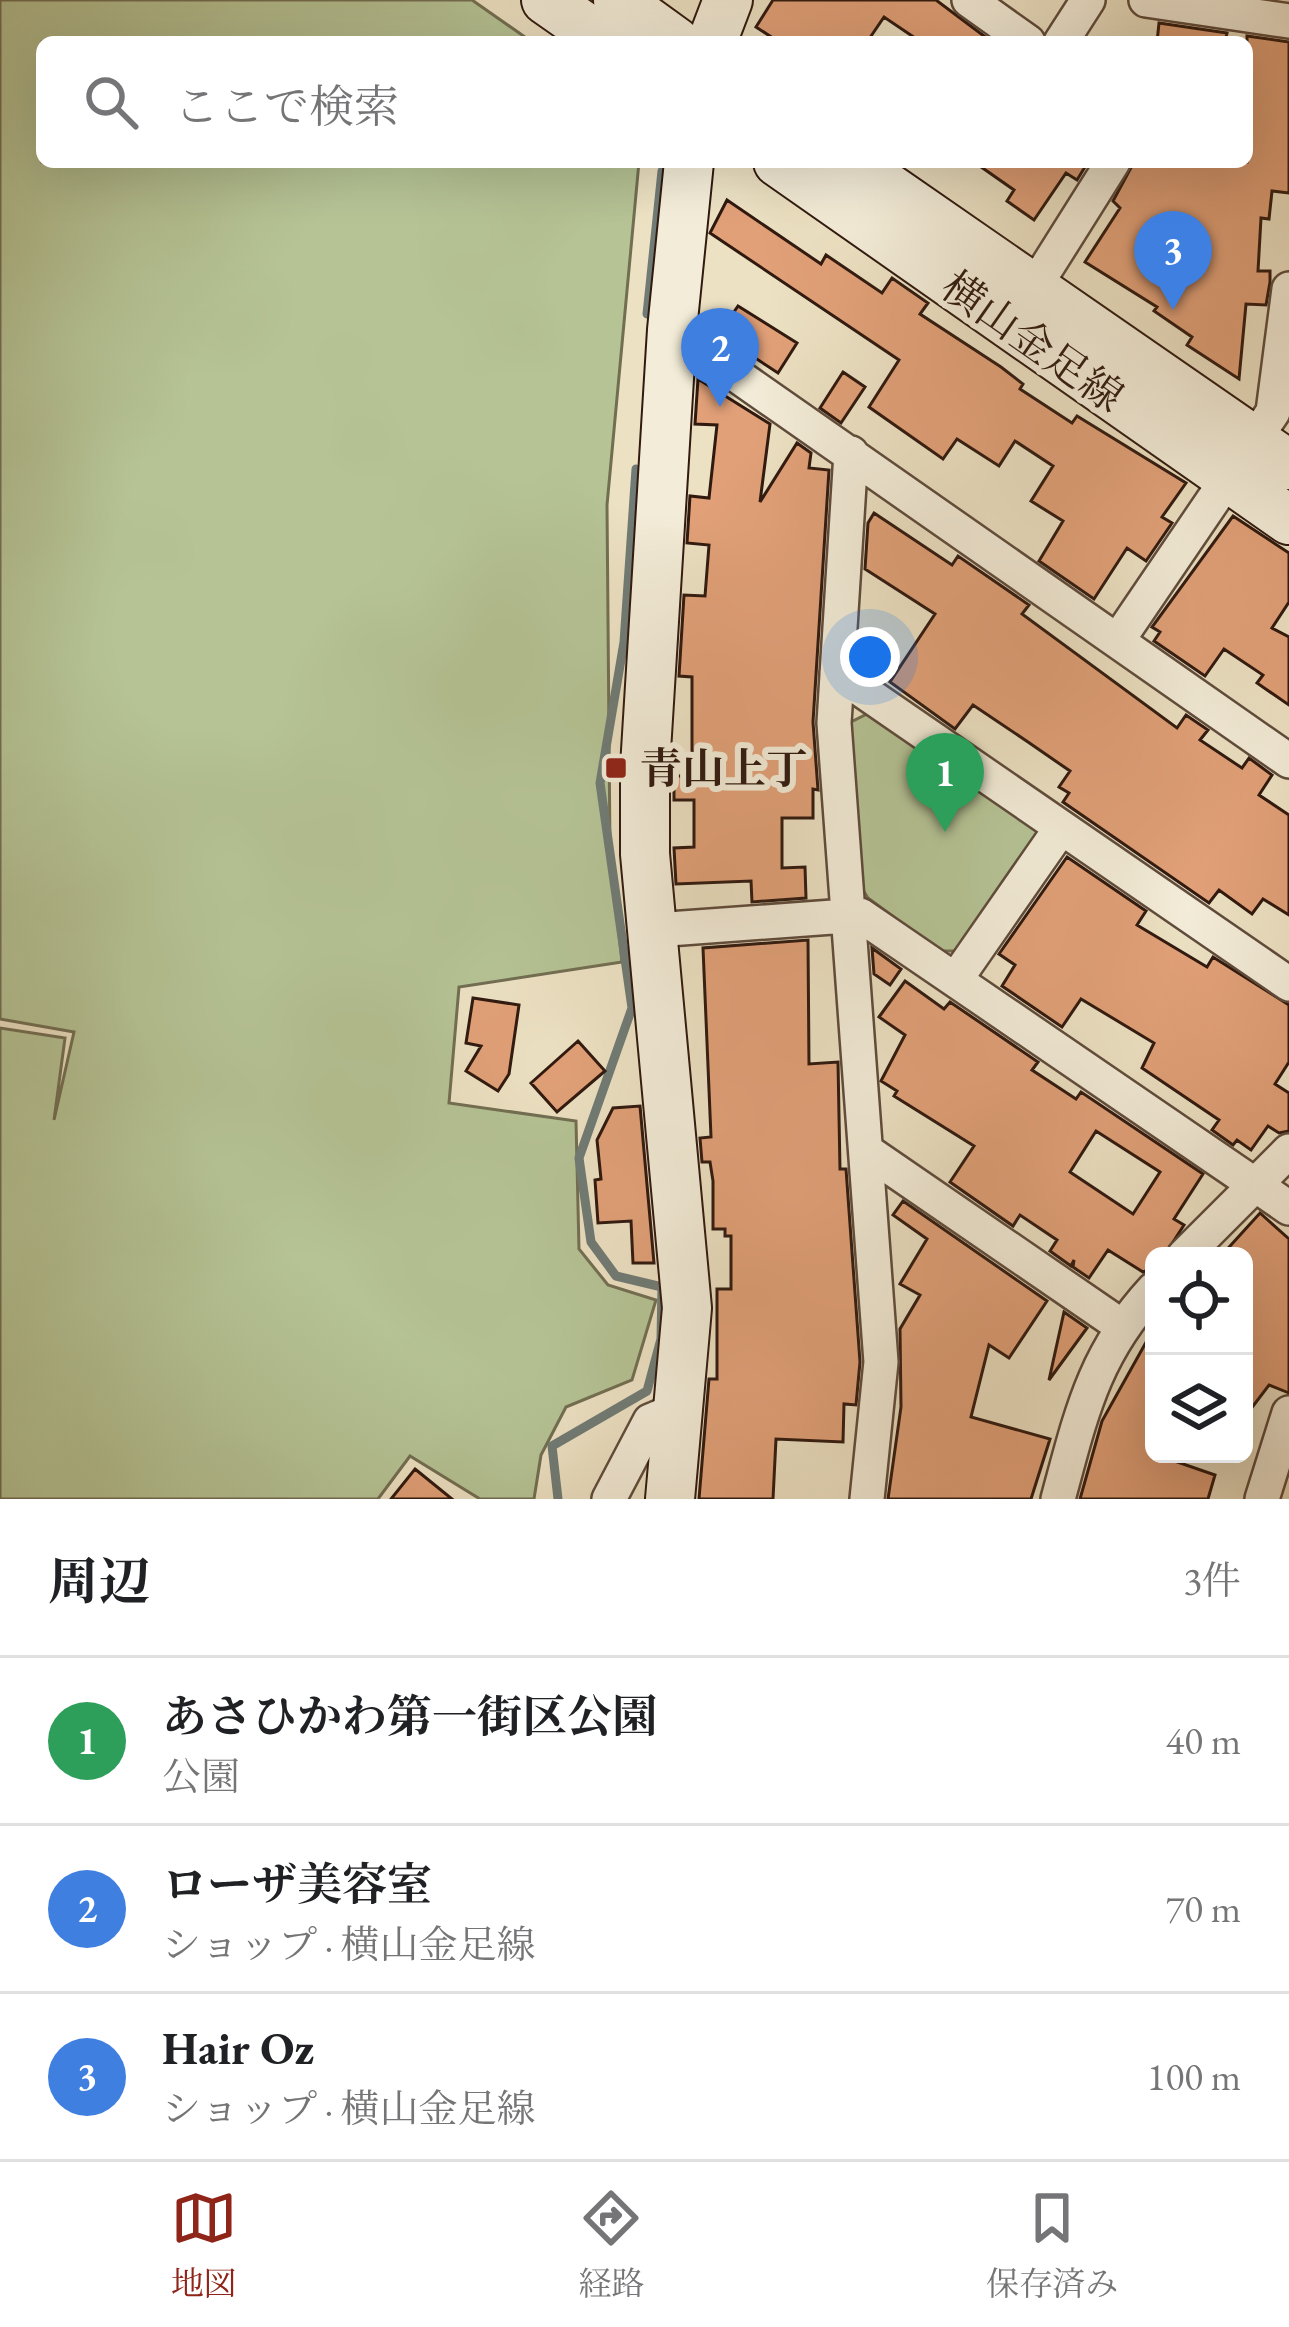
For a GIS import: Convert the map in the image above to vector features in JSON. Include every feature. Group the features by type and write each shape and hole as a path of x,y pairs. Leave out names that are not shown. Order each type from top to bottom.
{"street":[{"path":"546,0 597,36"},
{"path":"618,0 668,36"},
{"path":"714,36 728,0"},
{"path":"969,0 1020,36"},
{"path":"1064,36 1088,0"},
{"path":"1146,0 1289,21"},
{"path":"670,1499 682,1408 687,1308 645,854 646,733 672,330 688,168"},
{"name":"横山金足線","path":"788,168 1258,462"},
{"name":"横山金足線","path":"860,168 1035,286 1258,462 1289,520"},
{"path":"1035,286 1109,168"},
{"path":"1118,640 1258,462 1273,412 1289,289"},
{"path":"672,330 1289,761"},
{"path":"851,453 834,723 880,1361 867,1499"},
{"path":"837,673 1289,984"},
{"path":"956,979 1061,828"},
{"path":"655,930 860,915 1289,1208"},
{"path":"1193,1247 1289,1151"},
{"path":"868,1152 1120,1325"},
{"path":"1058,1499 1089,1382 1120,1325 1145,1299"},
{"path":"609,1499 650,1421 682,1408"},
{"path":"1262,1499 1289,1413"}],"green space":[{"path":"0,0 472,0 523,36 36,36 36,168 638,168 607,505 610,849 622,962 459,987 449,1103 576,1121 579,1249 608,1285 656,1300 632,1380 566,1407 541,1455 534,1499 480,1499 410,1456 378,1499 0,1499 0,1028 65,1038 54,1120 74,1032 0,1019"},
{"path":"869,713 1037,826 1039,838 959,951 940,951 868,898 854,876 851,722"}],"building":[{"path":"773,0 936,0 984,36 912,36 884,17 871,36 770,36 756,27"},
{"path":"1159,23 1227,33 1226,36 1158,36"},
{"path":"1253,37 1289,42 1289,193 1272,191 1269,219 1261,218 1258,271 1270,271 1270,282 1266,305 1246,304 1239,379 1187,345 1192,337 1154,311 1157,307 1085,262 1120,208 1113,201 1131,168 1253,168"},
{"path":"983,168 1084,168 1077,180 1066,173 1034,220 1007,201 1014,190"},
{"path":"727,200 821,264 826,255 882,293 892,278 928,303 920,314 1001,367 1023,384 1020,389 1072,423 1077,416 1186,483 1162,517 1172,523 1146,561 1127,548 1094,599 1039,561 1063,521 1031,501 1053,466 1015,441 999,466 957,439 943,459 869,407 899,360 710,233"},
{"path":"738,306 797,343 778,373 719,334"},
{"path":"843,372 865,387 841,423 820,408"},
{"path":"698,379 770,424 760,502 797,443 811,453 809,468 829,470 813,722 818,790 813,789 813,818 782,818 782,868 805,867 806,898 752,902 751,881 676,884 674,848 694,847 694,800 674,800 674,776 692,776 692,677 679,676 684,595 705,596 709,545 687,543 690,496 709,498 717,425 695,424"},
{"path":"874,513 952,565 958,556 1029,605 1022,614 1177,728 1186,715 1208,730 1200,740 1242,768 1249,758 1272,775 1259,795 1289,815 1289,915 1263,899 1252,914 1219,890 1209,903 1063,802 1069,793 1059,787 1070,771 973,705 955,729 890,682 935,614 865,569 868,523"},
{"path":"1233,516 1289,553 1289,602 1272,628 1289,637 1289,705 1257,683 1263,675 1224,649 1205,676 1154,641 1160,632 1152,627"},
{"path":"1067,857 1146,911 1137,925 1207,967 1213,957 1289,1005 1289,1062 1275,1084 1289,1093 1289,1131 1279,1133 1268,1126 1251,1150 1237,1140 1233,1145 1212,1130 1219,1120 1142,1068 1154,1043 1081,999 1062,1027 1002,986 1015,965 999,954"},
{"path":"808,940 809,1064 838,1062 840,1169 846,1169 860,1362 856,1405 844,1404 843,1442 776,1439 773,1499 699,1499 709,1379 717,1379 717,1289 731,1289 731,1236 725,1236 725,1229 713,1229 713,1181 710,1162 702,1162 700,1138 711,1137 703,948"},
{"path":"872,948 901,969 890,985 874,974"},
{"path":"905,981 944,1009 950,1002 1038,1062 1032,1070 1076,1099 1081,1092 1203,1174 1174,1219 1184,1225 1170,1247 1145,1247 1143,1272 1108,1250 1089,1278 1073,1267 1074,1260 1071,1266 1050,1251 1057,1240 1020,1215 1013,1226 950,1182 974,1146 894,1096 897,1091 881,1081 905,1035 879,1017","holes":["1096,1131 1160,1172 1133,1214 1070,1172"]},
{"path":"473,998 519,1005 509,1074 498,1091 466,1071 481,1046 466,1043"},
{"path":"578,1041 605,1071 557,1112 531,1083"},
{"path":"640,1106 654,1263 633,1263 631,1221 598,1223 597,1140 613,1108"},
{"path":"903,1201 1047,1301 1009,1358 989,1345 971,1417 1050,1439 1031,1499 888,1499 901,1407 900,1329 920,1295 900,1284 927,1239 893,1215"},
{"path":"1260,1213 1289,1239 1289,1393 1269,1385 1253,1406 1253,1247 1229,1247"},
{"path":"1064,1312 1087,1328 1049,1380"},
{"path":"1145,1344 1145,1463 1180,1463 1215,1475 1208,1499 1080,1499 1102,1421"},
{"path":"415,1469 452,1499 391,1499"}],"waterway":[{"path":"647,314 662,171"},
{"path":"558,1499 552,1446 647,1391 661,1339 662,1287 616,1276 591,1242 579,1158 632,1008 600,783 624,642 636,469"}],"place":[{"name":"Hair Oz","path":"1173,310"},
{"name":"ローザ美容室","path":"720,407"},
{"name":"青山上丁","path":"616,768"},
{"name":"あさひかわ第一街区公園","path":"945,832"}]}
